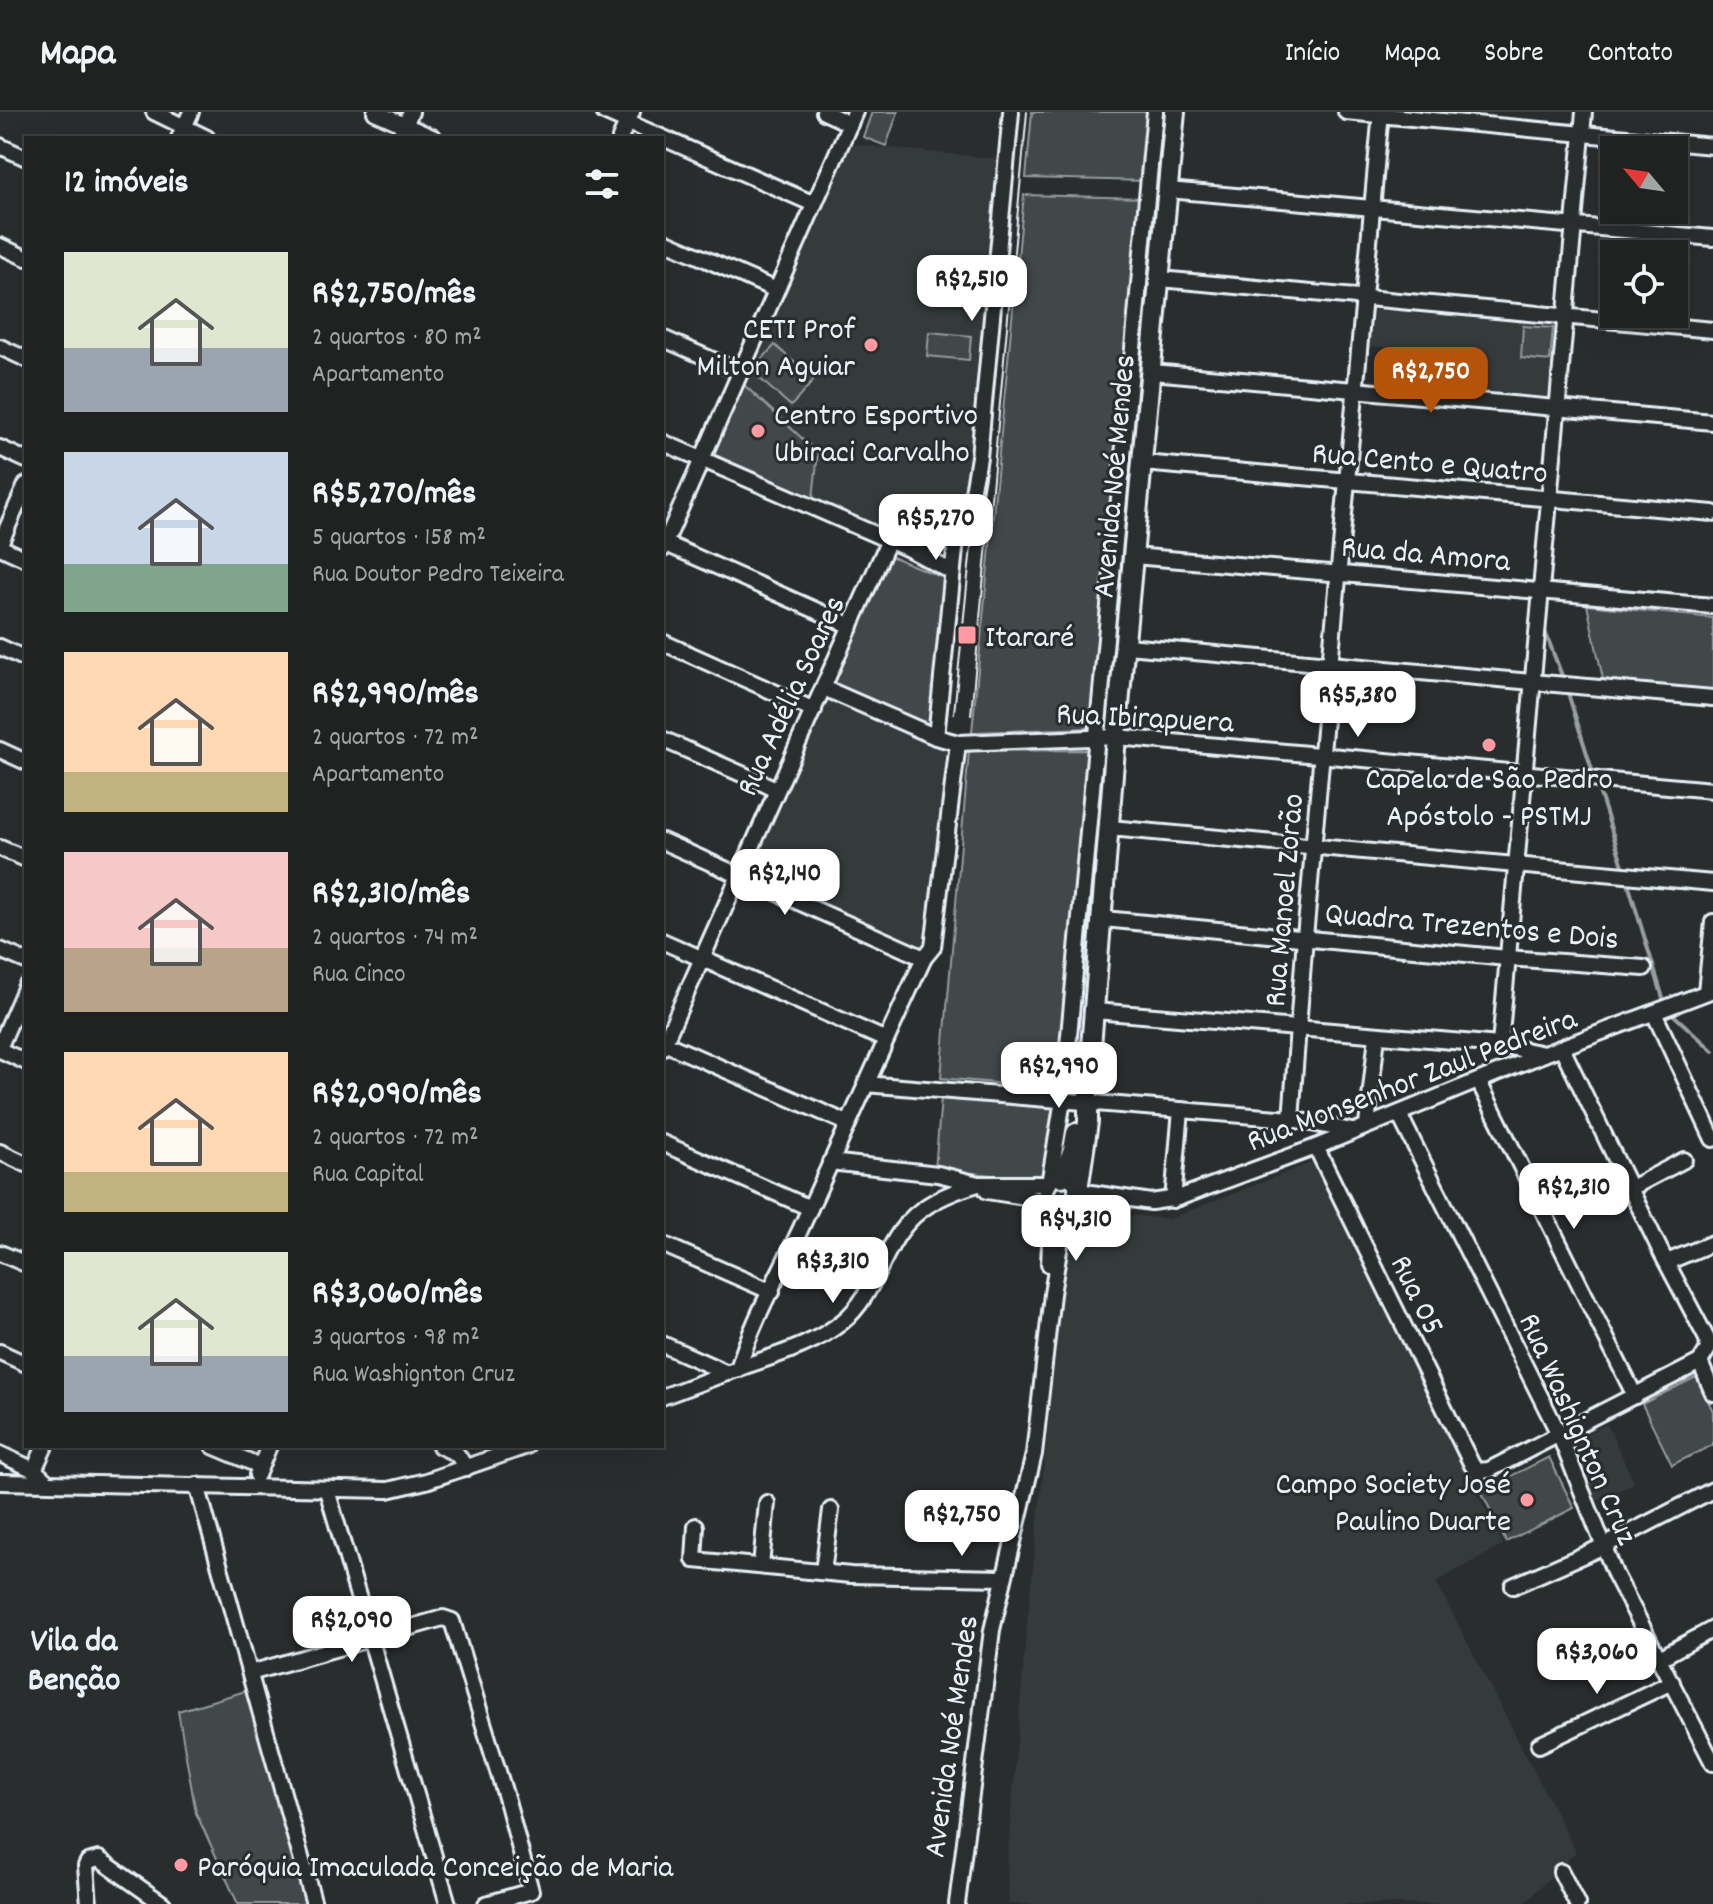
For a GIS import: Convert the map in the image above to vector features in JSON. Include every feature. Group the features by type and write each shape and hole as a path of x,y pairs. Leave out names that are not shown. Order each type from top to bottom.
{"main road":[{"name":"Avenida Noé Mendes","path":"1076,1197 1104,919 1116,737 1175,112"},
{"name":"Avenida Noé Mendes","path":"1056,1180 1074,1145 1087,1096"}],"street":[{"path":"154,112 182,133 191,112"},
{"path":"375,112 430,136"},
{"path":"604,112 629,117 814,204"},
{"path":"664,543 853,118 824,112"},
{"path":"936,737 956,539 973,493 979,457 1011,112"},
{"path":"1051,1203 1047,1191 1056,1180 1155,112"},
{"path":"1346,112 1713,146"},
{"path":"1500,1045 1584,112"},
{"name":"Rua Manoel Zorão","path":"1291,1119 1381,113"},
{"path":"621,136 629,117"},
{"path":"0,146 24,157"},
{"path":"1168,190 1713,238"},
{"path":"664,241 776,290"},
{"path":"0,246 24,257"},
{"path":"1160,279 1713,330"},
{"path":"664,339 740,372"},
{"path":"0,347 24,358"},
{"path":"1152,372 1713,422"},
{"path":"664,443 889,540 952,572"},
{"path":"0,448 24,459"},
{"name":"Rua Cento e Quatro","path":"1143,463 1713,513"},
{"path":"24,490 0,546 24,558"},
{"path":"909,549 956,539"},
{"name":"Rua Adélia Soares","path":"664,1042 889,540"},
{"path":"664,545 851,626"},
{"name":"Rua da Amora","path":"1134,556 1713,606"},
{"path":"664,643 814,710"},
{"path":"1127,646 1713,698"},
{"path":"0,647 24,658"},
{"name":"Rua Ibirapuera","path":"824,688 936,737 958,743 1116,737 1713,790"},
{"path":"664,740 776,789"},
{"path":"733,1371 924,958 933,947 958,743"},
{"path":"0,750 24,761"},
{"path":"1110,828 1713,883"},
{"path":"664,842 924,958"},
{"path":"0,848 24,858"},
{"name":"Quadra Trezentos e Dois","path":"1104,919 1507,958 1644,968"},
{"path":"1710,991 1713,922"},
{"path":"664,942 886,1040"},
{"path":"0,950 24,960"},
{"path":"24,991 0,1048 24,1061"},
{"name":"Rua Monsenhor Zaul Pedreira","path":"1076,1197 1151,1202 1173,1200 1316,1147 1544,1054 1710,991"},
{"path":"1663,1009 1713,1139"},
{"path":"1095,1011 1500,1045 1544,1054"},
{"path":"1367,1125 1377,1036"},
{"path":"664,1044 847,1123"},
{"path":"1559,1434 1700,1362 1708,1349 1707,1339 1562,1048"},
{"path":"1479,1082 1635,1396"},
{"path":"865,1084 1063,1100 1087,1096 1181,1110 1291,1119 1352,1131"},
{"path":"1173,1200 1181,1110"},
{"name":"Rua Washignton Cruz","path":"1399,1114 1559,1434 1615,1574 1713,1763"},
{"path":"664,1144 810,1208"},
{"name":"Rua 05","path":"1316,1147 1477,1471 1489,1470 1559,1434"},
{"path":"0,1152 24,1163"},
{"path":"1631,1188 1684,1160"},
{"path":"664,1396 809,1343 842,1322 865,1298 910,1219 941,1198 976,1187 1056,1180 1073,1181 1076,1197 1062,1208 976,1187 938,1174 830,1162"},
{"name":"Avenida Noé Mendes","path":"957,1904 984,1680 1004,1578 1034,1454 1062,1232 1076,1197"},
{"name":"Avenida Noé Mendes","path":"1051,1203 1048,1273 1052,1294"},
{"path":"1667,1262 1713,1243"},
{"path":"664,1245 772,1292"},
{"path":"0,1253 24,1263"},
{"path":"664,1345 733,1371"},
{"path":"0,1352 24,1363"},
{"path":"1700,1362 1713,1393"},
{"path":"34,1470 44,1448"},
{"path":"218,1448 260,1466"},
{"path":"251,1488 268,1448"},
{"path":"444,1448 472,1466"},
{"path":"472,1466 486,1448"},
{"path":"0,1482 396,1489 522,1448"},
{"path":"0,1454 34,1470 47,1482"},
{"path":"197,1485 314,1904"},
{"path":"327,1490 448,1904"},
{"path":"1513,1586 1604,1546 1713,1490"},
{"path":"761,1566 767,1503"},
{"path":"823,1572 831,1510"},
{"path":"696,1526 694,1560 870,1576 1004,1578"},
{"path":"250,1673 443,1618 450,1619 531,1891 486,1904"},
{"path":"1660,1658 1713,1629"},
{"path":"1539,1745 1672,1682"},
{"path":"89,1904 86,1866 94,1859 106,1861 163,1904"},
{"path":"1561,1872 1577,1904"}],"shaded area":[{"path":"872,112 898,112 886,146 863,137"},
{"path":"1032,112 1153,112 1147,181 1026,178"},
{"path":"849,144 999,159 969,484 956,522 949,531 913,538 813,498 818,453 743,384"},
{"path":"1024,195 1145,198 1092,728 972,732"},
{"path":"1374,310 1557,326 1550,401 1419,392 1422,351 1370,346"},
{"path":"1523,326 1553,328 1550,361 1521,358"},
{"path":"929,332 971,336 969,360 927,356"},
{"path":"775,345 814,380 791,406 751,371"},
{"path":"743,384 818,453 813,498 713,454"},
{"path":"888,555 946,579 932,728 831,684"},
{"path":"1587,605 1713,618 1713,692 1603,679"},
{"path":"824,688 958,743 937,925 924,958 738,875"},
{"path":"1089,750 1061,1089 941,1078 969,751"},
{"path":"941,1098 1059,1107 1049,1168 1038,1180 935,1169"},
{"path":"1313,1162 1503,1545 1436,1582 1576,1852 1523,1904 1009,1904 1007,1864 1026,1635 1066,1256 1089,1211 1169,1219"},
{"path":"1696,1377 1713,1411 1713,1445 1672,1465 1642,1404"},
{"path":"1607,1424 1634,1483 1595,1502 1568,1442"},
{"name":"Campo Society José Paulino Duarte","path":"1549,1457 1574,1508 1506,1542 1481,1491"},
{"path":"249,1690 307,1904 238,1904 196,1813 178,1711"}],"waterway":[{"path":"1543,626 1564,681"},
{"path":"1567,690 1594,776"},
{"path":"1597,785 1625,872"},
{"path":"1627,880 1666,1008 1713,1051"}],"tram line":[{"path":"971,715 1027,112"},
{"path":"954,713 974,518 983,474"}],"place":[{"name":"CETI Prof Milton Aguiar","path":"871,345"},
{"name":"Centro Esportivo Ubiraci Carvalho","path":"758,431"},
{"name":"Itararé","path":"967,635"},
{"name":"Capela de São Pedro Apóstolo - PSTMJ","path":"1489,745"},
{"name":"Campo Society José Paulino Duarte","path":"1527,1500"},
{"name":"Paróquia Imaculada Conceição de Maria","path":"181,1865"}],"district":[{"name":"Vila da Benção","path":"74,1658"}]}
